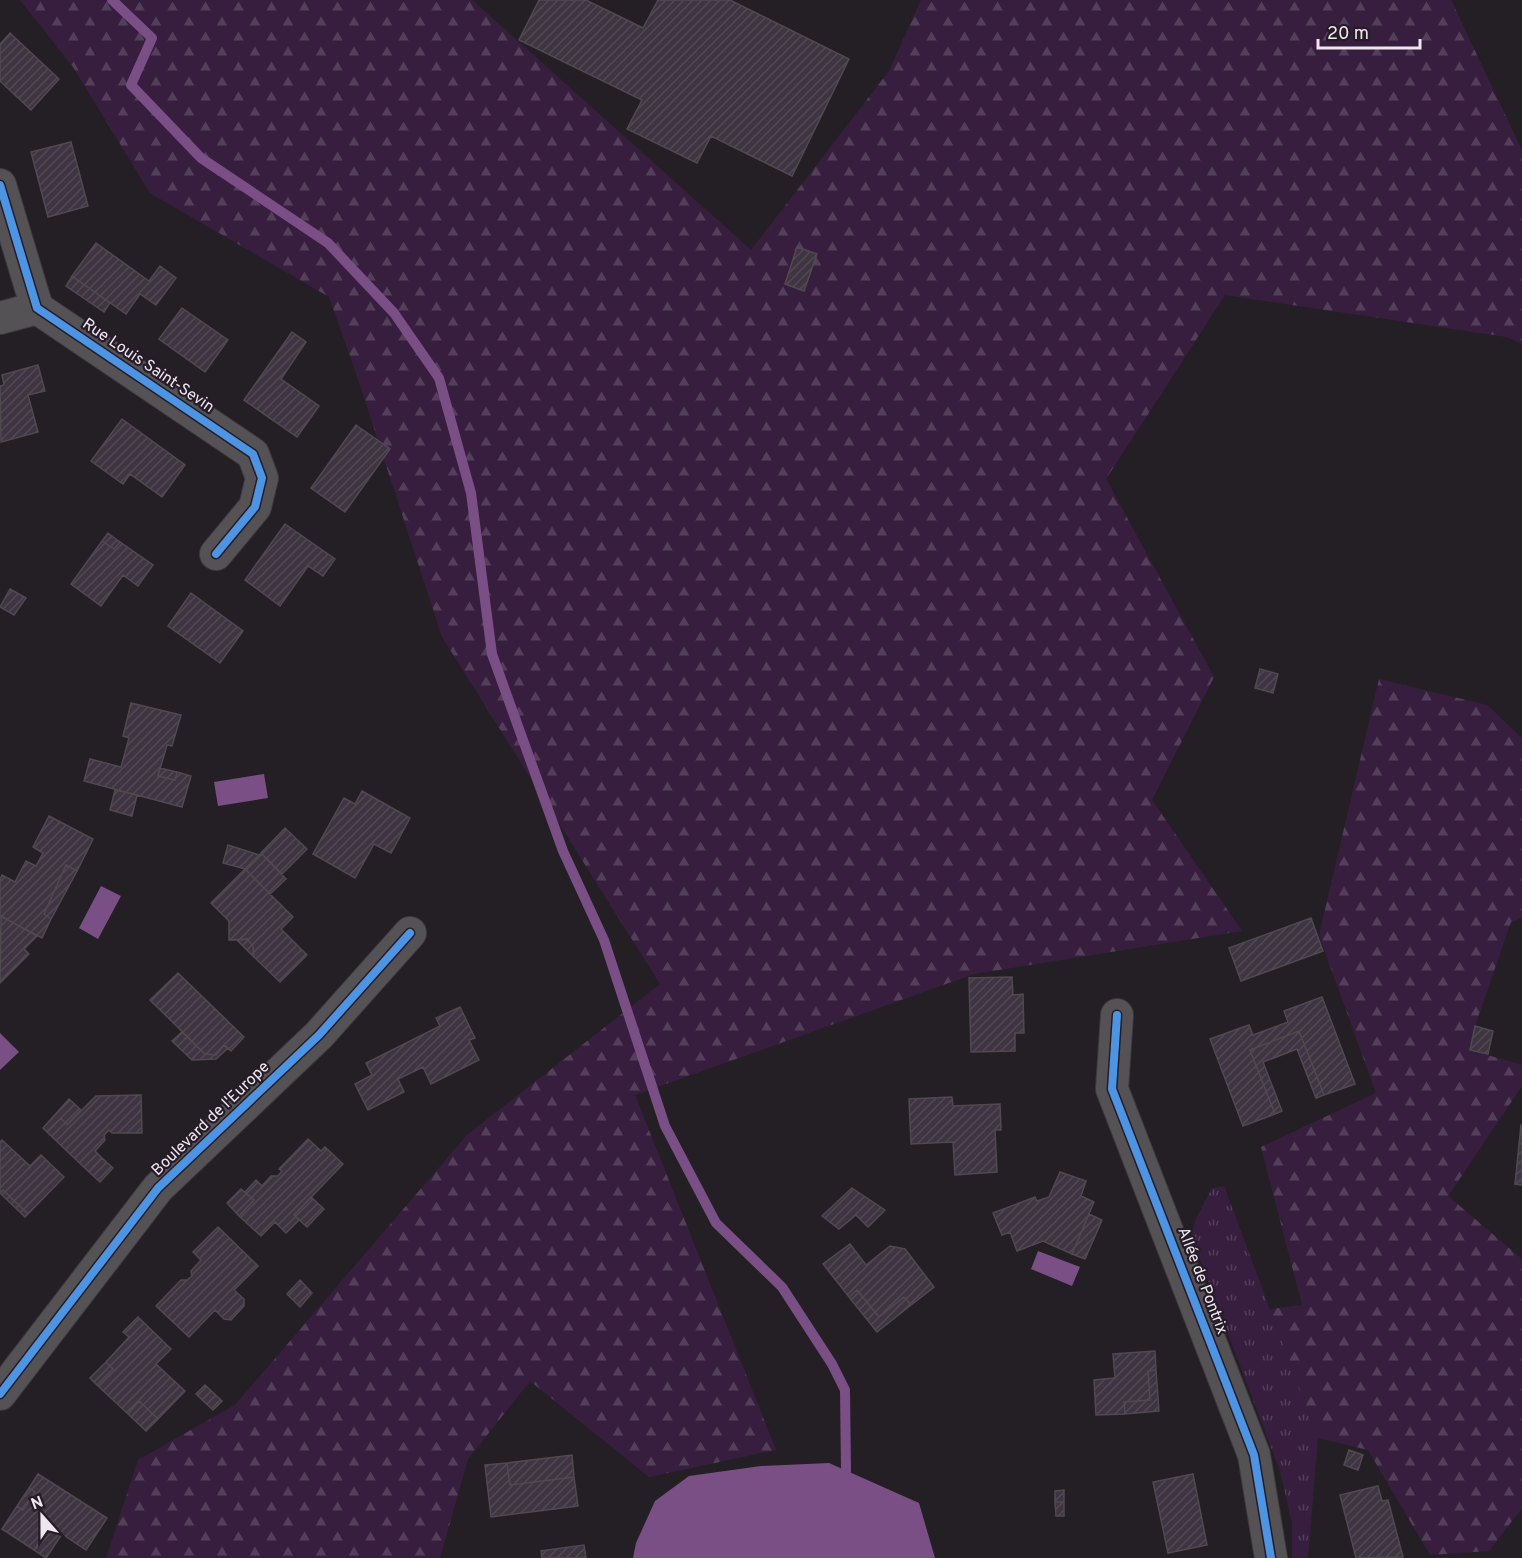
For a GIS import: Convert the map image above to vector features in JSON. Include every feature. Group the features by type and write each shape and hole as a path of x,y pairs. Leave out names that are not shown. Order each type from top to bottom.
{"street":[{"path":"0,185 37,308 0,318"},
{"name":"Rue Louis Saint-Sevin","path":"37,308 253,454 262,478 255,507 216,554"},
{"name":"Boulevard de l'Europe","path":"0,1394 159,1188 320,1035 410,933"},
{"name":"Allée de Pontrix","path":"1117,1015 1112,1089 1254,1455 1270,1558"}],"green space":[{"path":"20,0 472,0 751,250 889,71 921,0 1451,0 1522,150 1522,344 1507,337 1225,295 1106,479 1214,677 1152,800 1242,931 974,974 635,1095 776,1450 649,1477 530,1381 468,1459 440,1558 106,1558 138,1460 235,1405 467,1135 660,984 442,637 329,297 150,193 73,67"},
{"path":"1379,679 1487,705 1522,738 1522,918 1511,922 1475,1026 1470,1050 1522,1065 1522,1086 1448,1196 1522,1259 1522,1508 1489,1551 1430,1555 1368,1450 1318,1438 1270,1309 1302,1305 1261,1147 1376,1093 1319,935"},
{"path":"1224,1186 1318,1438 1308,1558 1292,1558 1292,1523 1280,1471 1191,1236 1195,1221 1212,1188"}],"shaded area":[{"path":"264,774 268,798 218,806 214,782"},
{"path":"101,886 121,896 98,939 79,928"},
{"path":"0,1033 19,1052 0,1070"},
{"path":"1038,1251 1080,1267 1072,1286 1031,1269"},
{"path":"829,1463 919,1503 935,1558 633,1558 636,1543 655,1501 689,1476 761,1466"}],"building":[{"path":"539,0 586,0 643,28 658,0 730,0 849,59 792,176 711,136 697,163 627,129 642,100 519,40"},
{"path":"10,33 59,79 31,110 0,81 0,44"},
{"path":"71,142 88,206 48,217 31,152"},
{"path":"96,243 149,281 160,266 176,278 156,305 140,294 126,314 72,276"},
{"path":"797,247 817,254 804,291 785,284"},
{"path":"72,276 110,303 104,312 66,286"},
{"path":"182,308 228,340 205,372 159,339"},
{"path":"292,332 306,342 281,379 319,406 297,437 244,400"},
{"path":"38,365 45,391 28,395 38,432 1,442 0,386 4,385 2,375"},
{"path":"122,419 185,465 162,497 130,474 123,484 91,461"},
{"path":"356,425 390,449 345,512 311,488"},
{"path":"285,524 335,559 323,576 308,566 280,606 245,580"},
{"path":"108,533 120,542 114,549 102,541"},
{"path":"102,541 114,549 120,542 153,565 138,586 123,575 101,606 71,584"},
{"path":"10,589 26,598 14,615 0,607"},
{"path":"191,593 243,631 220,663 168,626"},
{"path":"1260,669 1278,674 1273,693 1255,688"},
{"path":"131,703 181,715 172,746 167,745 158,776 175,780 177,772 191,776 182,807 84,781 90,759 121,767 129,738 123,736"},
{"path":"160,768 177,772 175,780 158,776"},
{"path":"115,790 137,795 132,816 110,810"},
{"path":"362,791 410,818 391,853 374,844 355,878 313,854 344,798 355,804"},
{"path":"49,816 93,839 77,871 66,865 44,914 51,919 42,938 0,916 0,880 2,875 15,882 26,861 36,866 43,853 33,847"},
{"path":"285,828 307,849 282,874 261,853"},
{"path":"228,845 259,855 245,869 223,863"},
{"path":"261,853 286,879 270,894 245,869"},
{"path":"66,865 77,871 51,919 44,914"},
{"path":"245,869 293,917 281,929 307,955 280,982 254,957 253,946 247,939 229,940 229,921 211,903"},
{"path":"1,916 37,936 24,949 29,954 0,983"},
{"path":"1311,918 1323,951 1241,981 1229,948"},
{"path":"247,939 253,946 254,957 237,940"},
{"path":"178,973 244,1037 231,1051 224,1045 216,1055 205,1054 150,1000"},
{"path":"1012,977 1013,995 1023,994 1024,1033 1015,1033 1015,1051 971,1052 969,978"},
{"path":"1322,997 1355,1084 1324,1095 1299,1031 1250,1050 1275,1114 1243,1126 1210,1039 1249,1025 1253,1035 1288,1022 1284,1011"},
{"path":"460,1007 475,1038 469,1040 479,1060 431,1084 423,1067 398,1079 404,1092 368,1110 355,1084 372,1075 366,1063 440,1026 436,1018"},
{"path":"1475,1026 1493,1031 1488,1054 1470,1050"},
{"path":"1299,1031 1324,1095 1316,1098 1297,1049 1263,1062 1282,1111 1275,1114 1250,1050"},
{"path":"182,1032 205,1054 216,1055 224,1045 228,1048 216,1059 192,1060 172,1041"},
{"path":"141,1095 142,1133 112,1133 109,1130 104,1135 105,1140 95,1151 102,1158 89,1172 47,1132 61,1118 67,1125 96,1096"},
{"path":"952,1097 953,1106 1000,1104 1001,1130 995,1130 997,1172 955,1175 953,1142 911,1144 909,1099"},
{"path":"69,1099 81,1110 67,1125 61,1118 47,1132 43,1128"},
{"path":"1522,1126 1522,1185 1515,1184"},
{"path":"308,1139 321,1151 325,1147 343,1164 294,1215 299,1220 286,1233 275,1222 261,1236 239,1216 254,1200 245,1192 256,1180 262,1186 271,1176 278,1176 282,1171 279,1169"},
{"path":"2,1140 30,1166 41,1155 64,1177 28,1214 3,1190 0,1193 0,1142"},
{"path":"102,1158 113,1168 100,1182 89,1172"},
{"path":"1060,1172 1086,1181 1081,1196 1094,1202 1072,1254 1043,1241 1017,1251 1010,1232 1002,1235 993,1213 1035,1197 1037,1201 1049,1197"},
{"path":"852,1188 885,1210 868,1227 856,1215 839,1229 822,1216"},
{"path":"241,1189 254,1200 239,1216 227,1203"},
{"path":"3,1190 28,1214 25,1217 0,1193"},
{"path":"311,1197 324,1209 307,1227 294,1215"},
{"path":"1089,1214 1102,1220 1085,1259 1072,1254"},
{"path":"218,1227 258,1266 234,1290 244,1299 244,1306 231,1320 224,1319 215,1310 189,1337 156,1306 181,1280 187,1280 192,1276 191,1271 201,1260 193,1252"},
{"path":"850,1244 866,1265 890,1246 905,1249 934,1287 911,1305 904,1297 879,1317 857,1290 849,1297 823,1264"},
{"path":"300,1280 312,1293 300,1307 287,1294"},
{"path":"857,1290 879,1317 904,1297 911,1305 877,1332 849,1297"},
{"path":"138,1317 171,1349 156,1364 185,1391 158,1419 139,1401 128,1414 97,1385 113,1369 106,1362 129,1337 123,1332"},
{"path":"1155,1351 1156,1370 1148,1371 1150,1400 1124,1402 1125,1414 1096,1415 1094,1380 1115,1378 1113,1354"},
{"path":"106,1362 113,1369 97,1385 90,1378"},
{"path":"1156,1370 1159,1411 1125,1414 1124,1402 1150,1400 1148,1371"},
{"path":"205,1385 222,1401 213,1410 196,1394"},
{"path":"139,1401 158,1419 146,1431 128,1414"},
{"path":"1349,1450 1363,1455 1358,1470 1344,1465"},
{"path":"572,1455 574,1477 510,1485 507,1463"},
{"path":"507,1463 510,1485 574,1477 578,1506 491,1517 485,1465"},
{"path":"38,1474 107,1518 86,1550 50,1526 34,1550 2,1529 17,1506 23,1510 35,1492 29,1488"},
{"path":"1193,1474 1207,1545 1168,1553 1153,1482"},
{"path":"1378,1486 1382,1501 1388,1500 1403,1557 1356,1558 1340,1495"},
{"path":"29,1488 35,1492 23,1510 17,1506"},
{"path":"1064,1490 1064,1502 1055,1502 1055,1491"},
{"path":"1055,1502 1064,1502 1064,1516 1056,1516"},
{"path":"50,1526 62,1534 46,1558 34,1550"},
{"path":"584,1545 586,1558 542,1558 541,1551"}],"waterway":[{"path":"112,0 152,38 131,85 201,158 328,243 394,313 439,378 471,493 492,654 563,851 604,940 665,1126 716,1223 782,1287 832,1364 845,1390 846,1471 844,1483"}],"cycle path":[{"path":"0,185 37,308 253,454 262,478 255,507 216,554"},
{"path":"0,1394 158,1188 319,1035 410,933"},
{"path":"1117,1015 1112,1089 1254,1455 1271,1558"}]}
